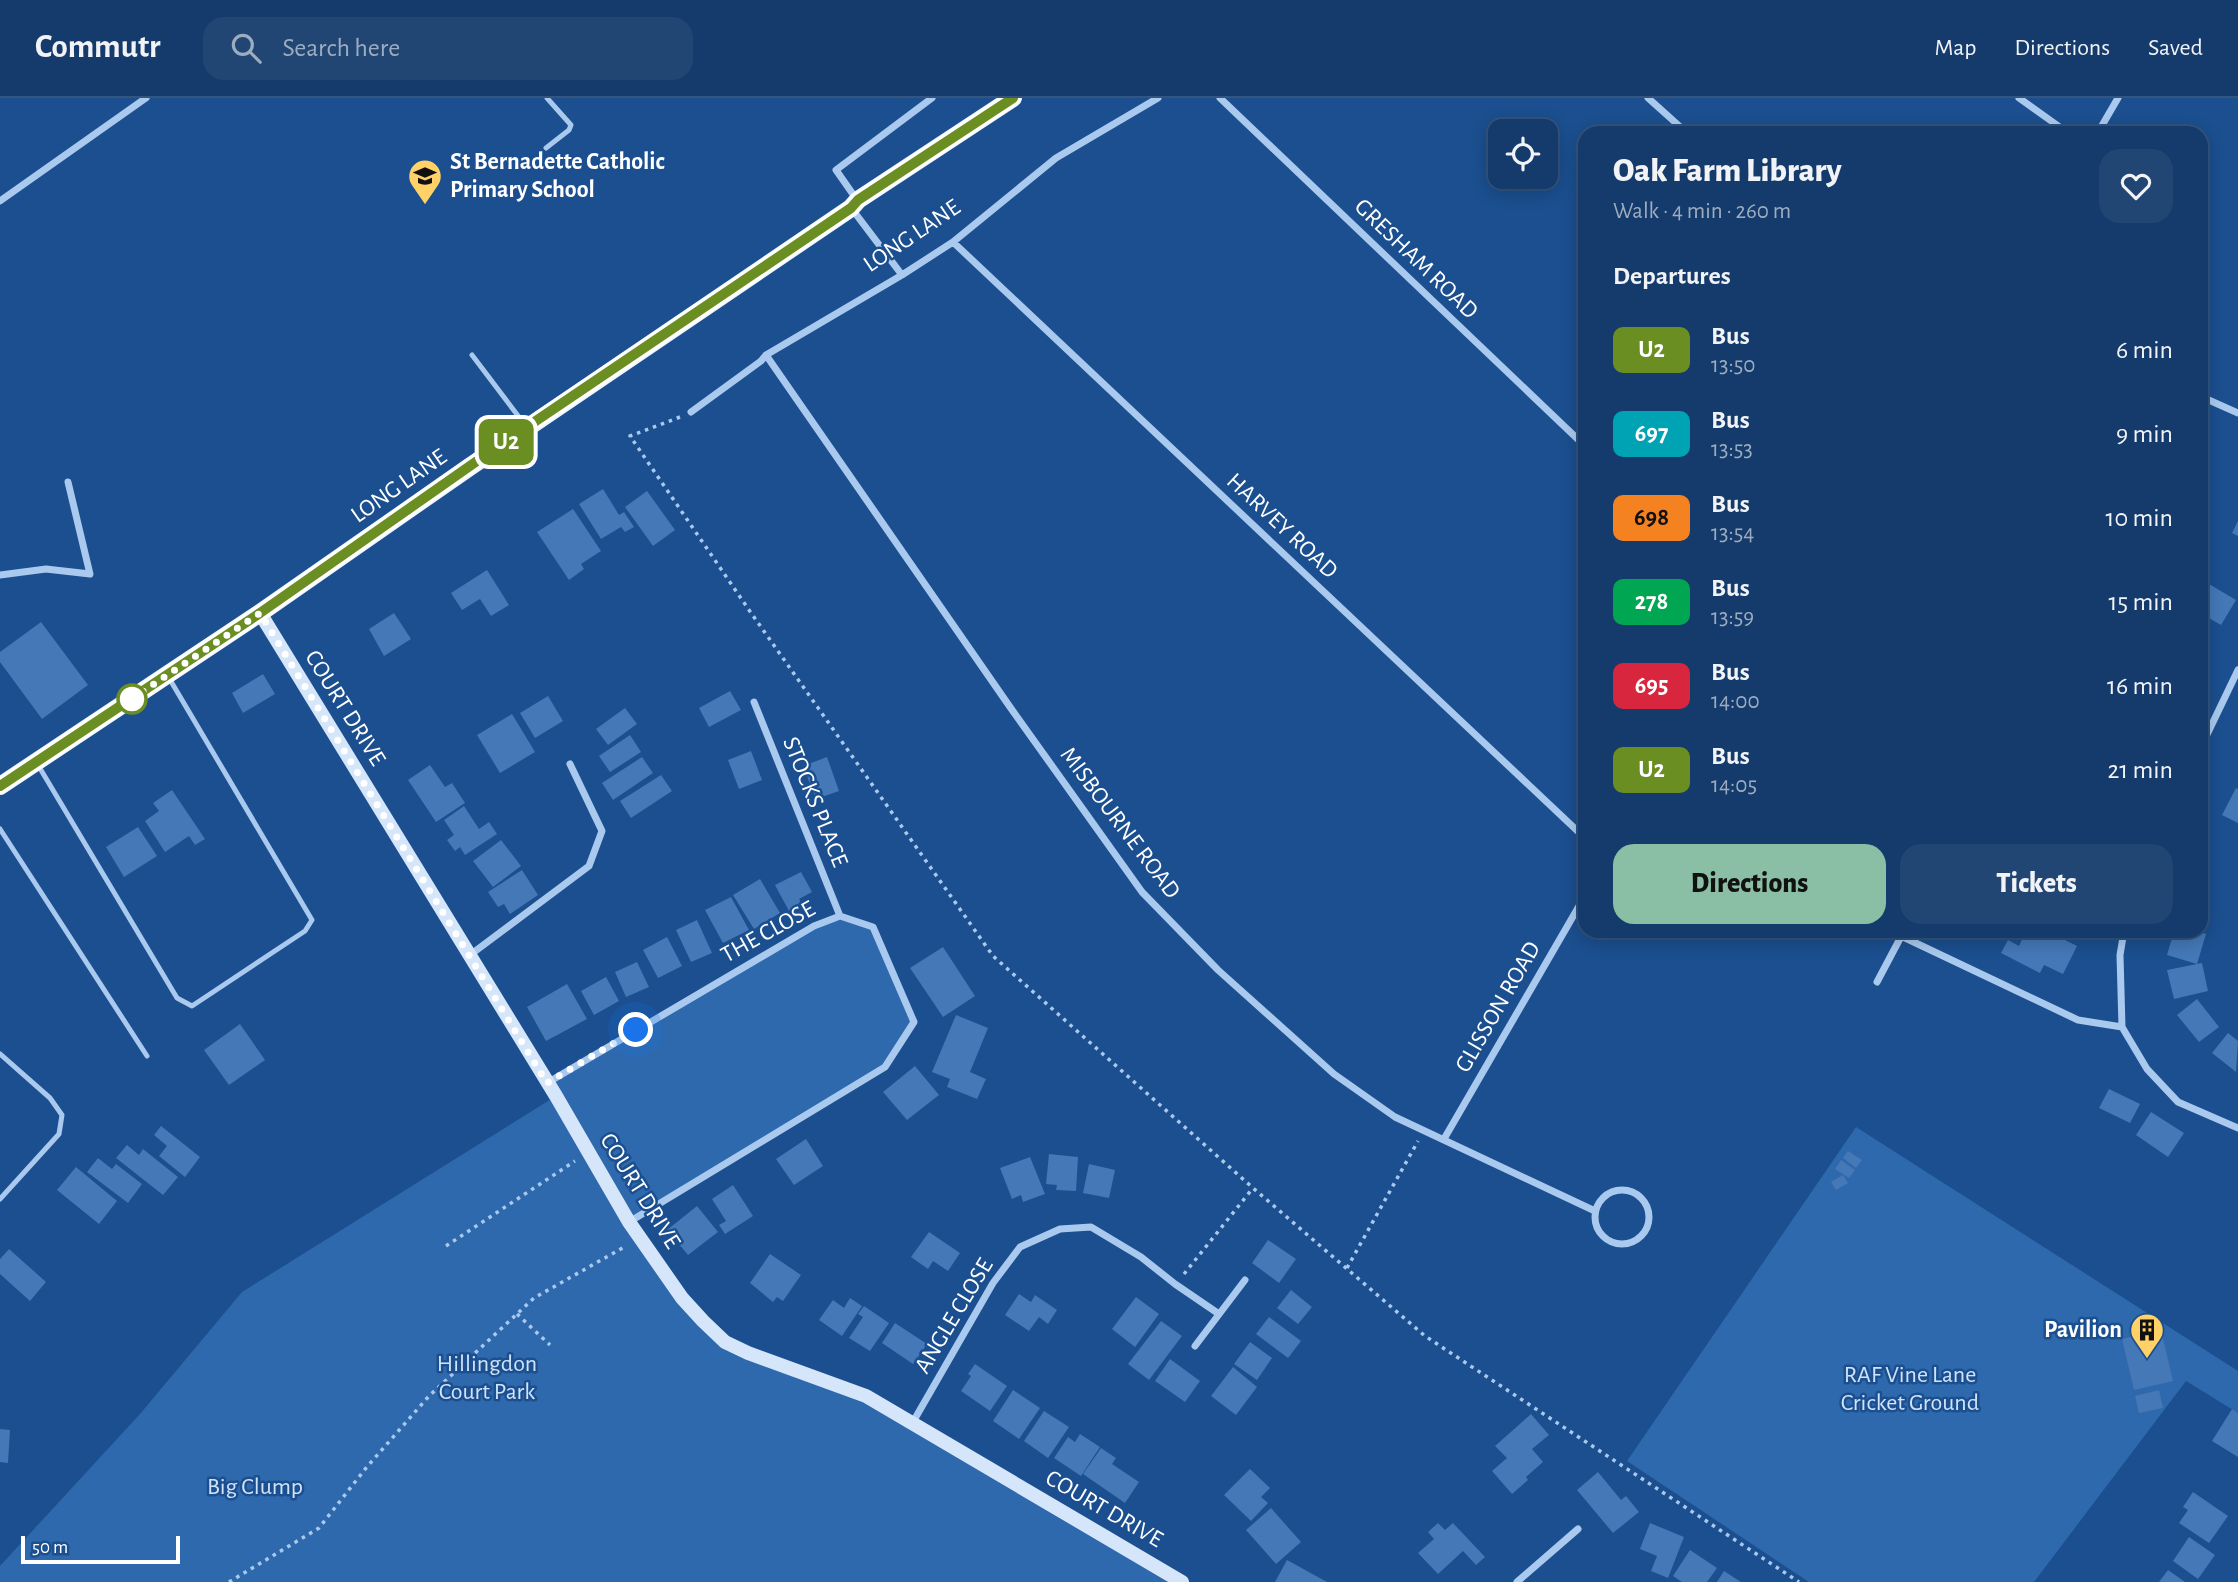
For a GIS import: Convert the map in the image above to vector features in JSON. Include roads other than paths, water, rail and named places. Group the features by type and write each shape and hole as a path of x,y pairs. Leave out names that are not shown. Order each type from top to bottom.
{"main road":[{"name":"LONG LANE","path":"0,786 260,613 854,204 1013,98"}],"street":[{"path":"0,201 146,98"},
{"path":"902,275 854,204 835,170 932,98"},
{"name":"LONG LANE","path":"691,412 766,355 953,242 1056,158 1158,98"},
{"name":"GRESHAM ROAD","path":"1220,98 1578,439"},
{"path":"1648,98 1679,126"},
{"path":"2019,98 2058,126"},
{"path":"2101,126 2118,98"},
{"name":"HARVEY ROAD","path":"953,242 1578,831"},
{"name":"MISBOURNE ROAD","path":"766,355 1142,892 1218,970 1334,1074 1395,1117 1595,1212"},
{"path":"2208,400 2238,413"},
{"path":"0,575 46,569 90,574 68,482"},
{"name":"COURT DRIVE","path":"260,613 470,955 629,1222 682,1298 726,1342 748,1353 866,1396 1182,1582"},
{"path":"2208,732 2238,670"},
{"name":"STOCKS PLACE","path":"754,702 840,916"},
{"path":"470,955 589,866 602,831 570,764"},
{"name":"GLISSON ROAD","path":"1444,1139 1578,908"},
{"name":"THE CLOSE","path":"547,1083 814,926 840,916 873,927 914,1022 885,1067 629,1222"},
{"path":"1877,982 1901,938"},
{"path":"1911,938 2078,1020 2122,1027"},
{"path":"2123,938 2120,954 2122,1027 2147,1069 2178,1101 2238,1128"},
{"path":"1621,1189 1630,1191 1639,1195 1647,1205 1647,1227 1642,1236 1630,1243 1611,1241 1598,1230 1595,1212 1602,1198 1609,1193 1621,1189"},
{"name":"ANGLE CLOSE","path":"913,1422 993,1283 1020,1247 1060,1229 1091,1227 1141,1257 1219,1314"},
{"path":"1195,1346 1245,1280"},
{"path":"1517,1582 1578,1529"}],"lane":[{"path":"546,148 569,130 571,125 547,98"},
{"path":"472,355 527,428"},
{"path":"37,763 177,998 192,1006 305,931 312,920 167,675"},
{"path":"0,829 147,1056"},
{"path":"0,1054 50,1098 62,1115 59,1134 0,1199"}],"place":[{"name":"St Bernadette Catholic Primary School","path":"425,206"},
{"name":"Pavilion","path":"2147,1360"}],"park label":[{"name":"Hillingdon Court Park","path":"487,1378"},
{"name":"RAF Vine Lane Cricket Ground","path":"1910,1389"},
{"name":"Big Clump","path":"255,1487"}]}
